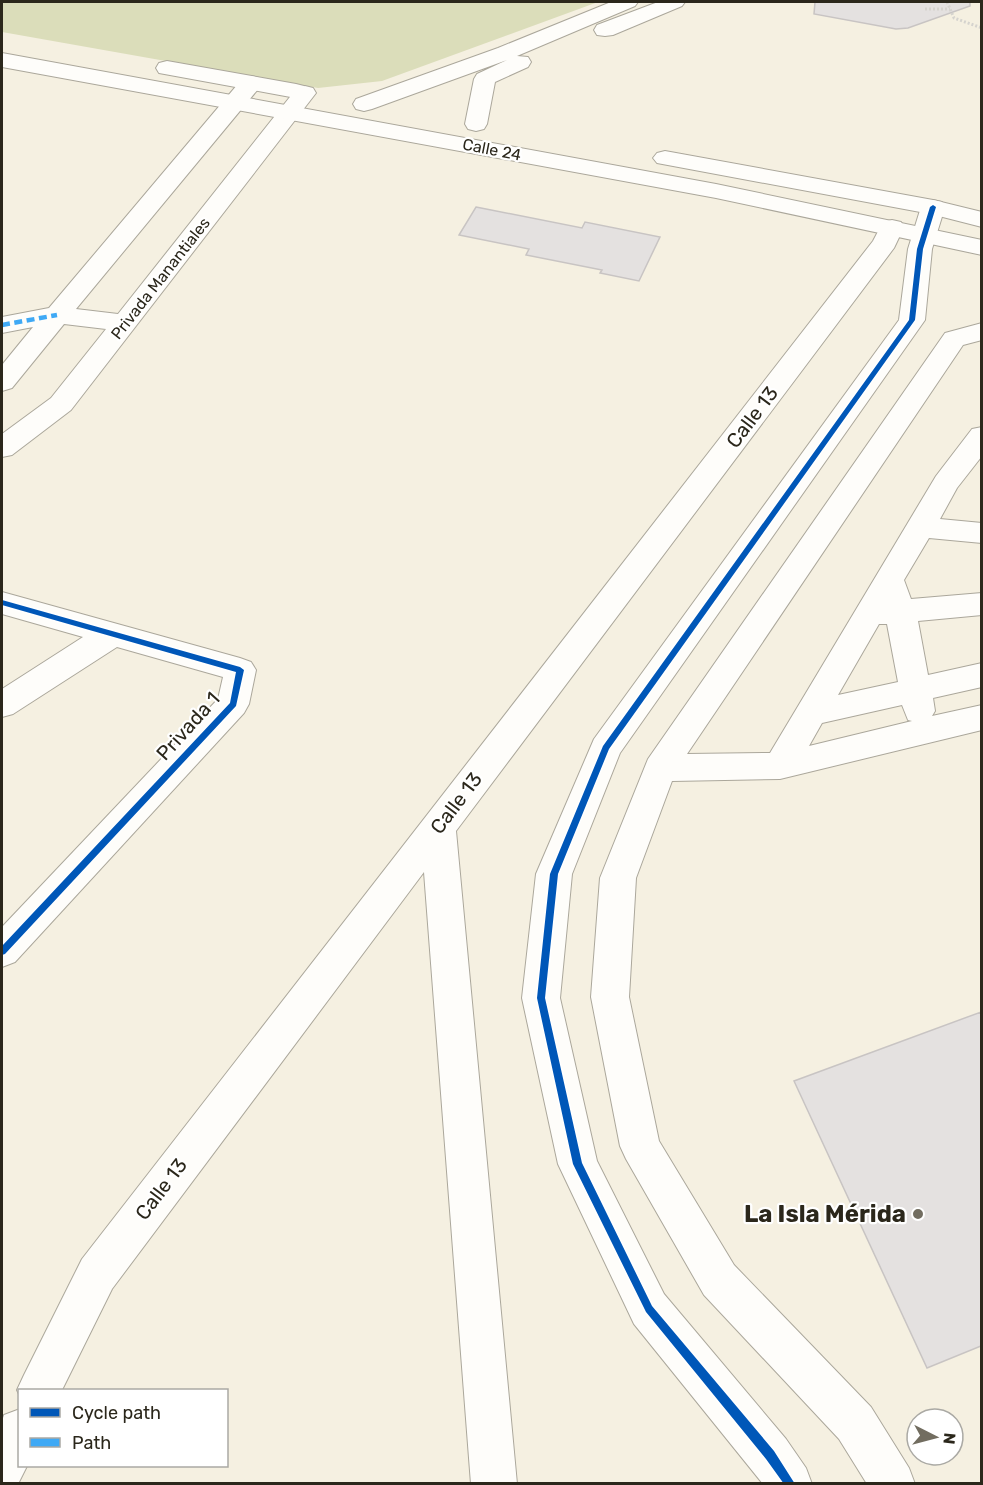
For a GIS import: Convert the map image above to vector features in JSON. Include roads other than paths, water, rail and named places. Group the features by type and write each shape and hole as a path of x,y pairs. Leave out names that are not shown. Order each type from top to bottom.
{"street":[{"path":"364,104 632,7 675,2"},
{"name":"Calle 24","path":"499,128 465,122 485,79 632,7"},
{"name":"Calle 24","path":"2,40 251,83 316,100 716,191 917,223 981,220"},
{"name":"Calle 24","path":"2,60 232,104 316,100 364,104 409,112"},
{"path":"2,382 251,83"},
{"name":"Privada Manantiales","path":"5,441 62,404 125,323 316,100"},
{"name":"Calle 24","path":"646,155 725,169 917,223 981,248"},
{"path":"716,191 725,169"},
{"path":"790,1484 770,1455 649,1309 578,1164 542,998 552,885 554,874 606,748 912,320 920,249 917,223"},
{"name":"Calle 13","path":"40,1389 97,1274 870,262 885,243 917,223"},
{"path":"870,262 917,277"},
{"path":"2,325 57,315 125,323"},
{"path":"893,1484 855,1423 719,1280 640,1146 610,998 618,878 660,768 968,335 912,320"},
{"path":"780,766 946,483 981,436"},
{"path":"920,527 981,533"},
{"path":"889,579 902,613 923,731"},
{"name":"Privada 1","path":"2,603 240,669 233,704 2,951"},
{"path":"869,614 902,613 981,604"},
{"path":"2,705 111,634"},
{"path":"811,713 981,675"},
{"path":"660,768 780,766 981,717"},
{"path":"438,827 494,1484"},
{"path":"2,1468 18,1435"}],"place":[{"name":"La Isla Mérida","path":"918,1214"}]}
